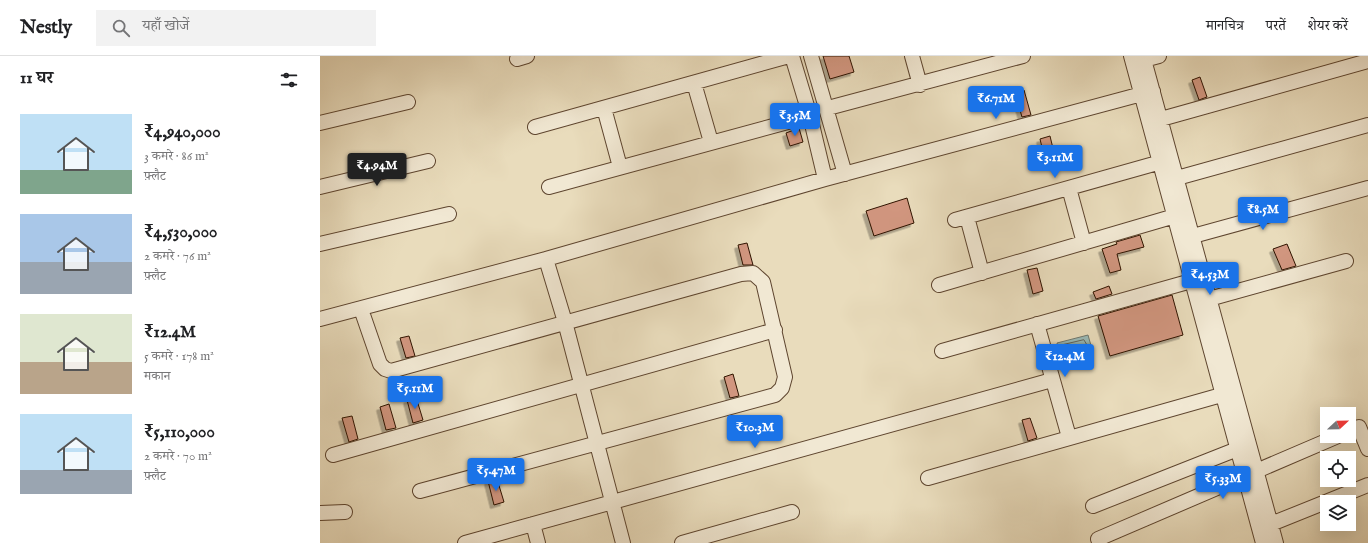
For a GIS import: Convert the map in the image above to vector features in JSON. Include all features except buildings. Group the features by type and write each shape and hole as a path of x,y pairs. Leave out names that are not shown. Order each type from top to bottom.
{"street":[{"path":"535,127 789,56"},
{"path":"792,56 810,116 825,179"},
{"path":"811,56 828,108 845,174"},
{"path":"912,56 920,85"},
{"path":"828,108 920,85 1023,56"},
{"path":"1159,56 1139,57 1161,162 1175,216 1198,279 1251,474 1271,524 1276,543"},
{"path":"1161,120 1368,61"},
{"path":"694,83 711,142"},
{"path":"1147,93 1161,120 1193,236 1198,279 1210,299 1229,393"},
{"path":"320,319 546,259 825,179 1147,93"},
{"path":"320,122 408,102"},
{"path":"604,108 620,167"},
{"path":"549,187 810,116"},
{"path":"1177,178 1368,125"},
{"path":"320,187 428,161"},
{"path":"982,274 961,218 1161,162"},
{"path":"1069,188 1084,243"},
{"path":"1193,236 1368,188"},
{"path":"320,244 449,214"},
{"path":"939,285 982,274 1175,216"},
{"path":"546,259 565,322 623,543"},
{"path":"1210,299 1346,261"},
{"path":"361,309 380,364 385,370 391,371 741,274 753,273 763,282 776,330 785,377 782,388 775,395 596,442 420,491"},
{"path":"942,351 1198,279"},
{"path":"1037,324 1069,437"},
{"path":"333,455 776,330"},
{"path":"465,543 1052,380"},
{"path":"928,478 1229,393"},
{"path":"1359,427 1368,449"},
{"path":"1098,539 1322,443"},
{"path":"1093,506 1243,447"},
{"path":"1251,474 1263,543"},
{"path":"1271,524 1368,484"},
{"path":"320,513 346,512"},
{"path":"682,543 792,512"},
{"path":"533,524 538,543"}],"water":[{"path":"1088,335 1092,349 1060,358 1057,343"}]}
